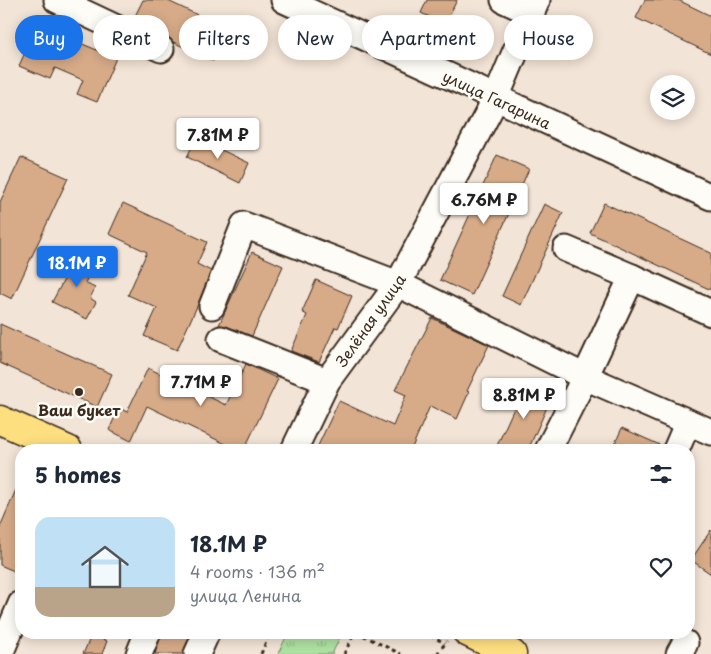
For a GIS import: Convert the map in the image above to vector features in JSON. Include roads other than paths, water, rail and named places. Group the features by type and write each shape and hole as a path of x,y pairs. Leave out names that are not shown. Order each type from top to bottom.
{"main road":[{"path":"0,420 54,444"},
{"path":"458,639 512,654"}],"street":[{"path":"57,0 93,17"},
{"name":"улица Гагарина","path":"284,0 711,197"},
{"path":"504,0 534,7"},
{"name":"Зелёная улица","path":"297,444 327,381 398,284 496,98 534,7"},
{"path":"212,306 244,225 398,284 585,377 711,432"},
{"path":"566,249 711,313"},
{"path":"551,444 632,277"},
{"path":"221,339 327,381"},
{"path":"679,444 688,422"},
{"path":"0,654 15,618"},
{"path":"196,654 204,639"}],"place":[{"name":"Ваш букет","path":"79,392"}]}
